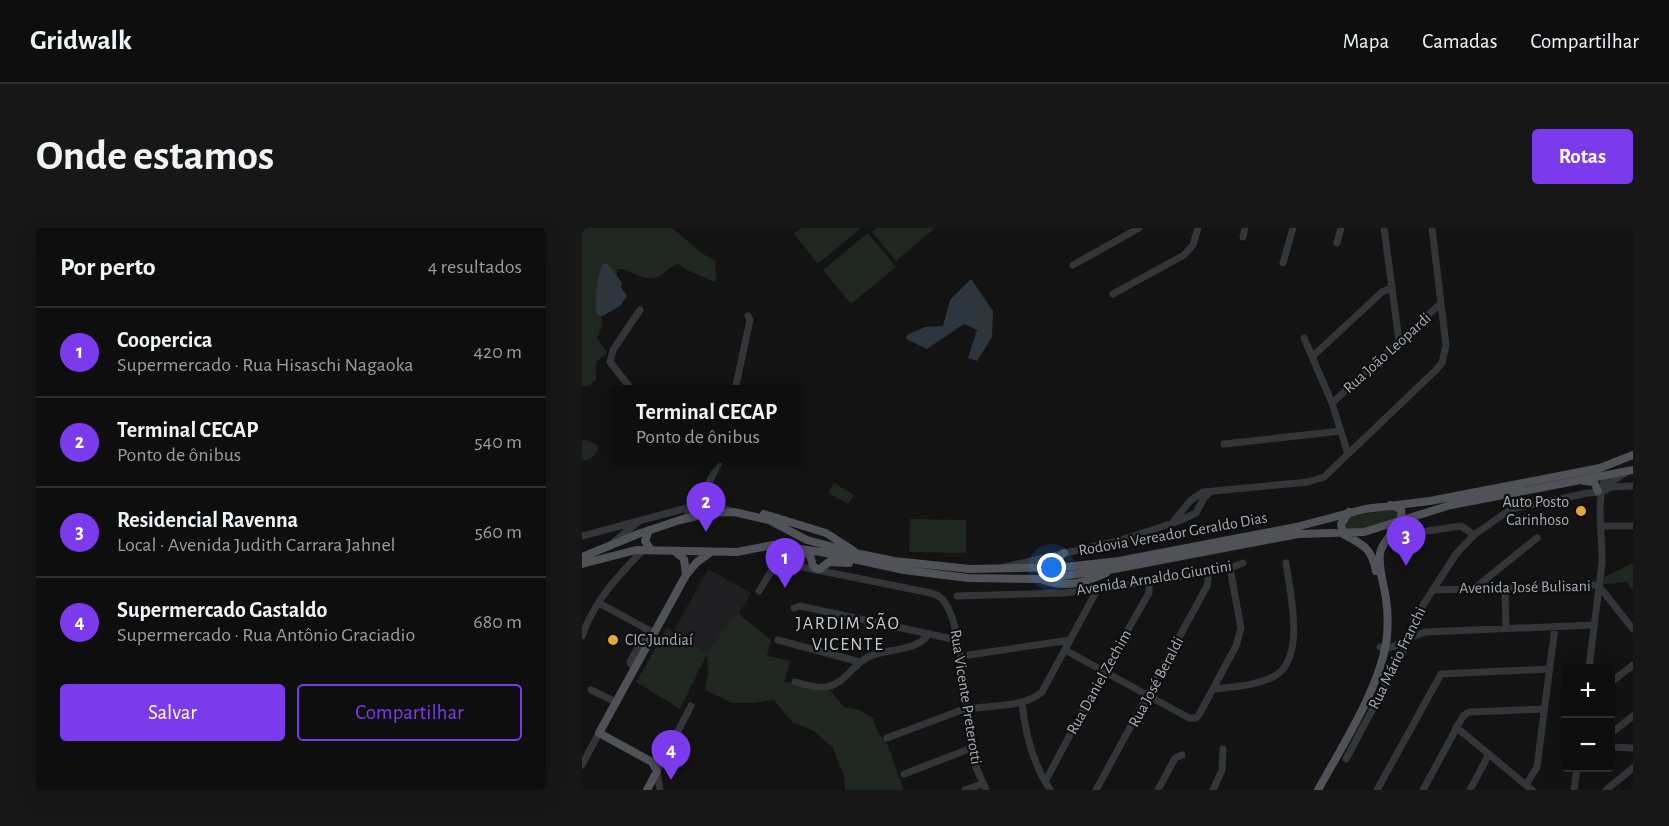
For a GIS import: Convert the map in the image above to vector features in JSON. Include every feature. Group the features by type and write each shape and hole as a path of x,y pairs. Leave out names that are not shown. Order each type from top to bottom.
{"main road":[{"name":"Rodovia Vereador Geraldo Dias","path":"582,557 649,530 684,519 718,512 734,512 769,520 807,540 856,554 905,563 970,569 1065,567 1119,561 1296,527 1349,512 1430,501 1600,468 1633,455"},
{"path":"1606,475 1624,459"},
{"name":"Rodovia Vereador Geraldo Dias","path":"582,564 628,552 647,550 737,552 779,545 904,570 968,578 1037,579 1114,569 1298,534 1365,532 1451,505 1630,471"},
{"path":"1581,480 1594,482 1600,492"},
{"path":"1318,790 1377,679 1388,619 1380,559 1386,538 1399,523 1402,513 1401,509 1390,505"},
{"path":"1312,790 1367,688 1383,648 1383,613 1374,560 1363,545 1343,534 1341,524 1349,512"},
{"path":"744,513 769,514 811,527 834,536 856,554"},
{"path":"1386,538 1417,516"},
{"path":"779,545 786,537 786,528"},
{"path":"647,550 645,541 649,530"},
{"path":"793,548 810,555 813,566 819,569 829,562 855,564 864,561"},
{"path":"674,550 684,559 686,575"},
{"path":"647,790 657,771 652,762 599,733 634,669 651,631 686,575 697,562 712,552"},
{"path":"1064,553 1058,562 1065,567"},
{"path":"1051,568 1054,555"},
{"path":"1008,579 1015,577 1019,568"},
{"path":"1037,568 1035,571 1037,579 1061,589 1072,588 1114,569"}],"street":[{"path":"1073,265 1139,228"},
{"path":"1113,294 1184,255 1193,245 1198,228"},
{"path":"1243,237 1245,228"},
{"path":"1283,263 1293,228"},
{"path":"1337,243 1341,228"},
{"path":"1384,228 1399,341"},
{"path":"1173,522 1203,492 1317,481 1324,477 1436,370 1442,363 1446,345 1432,228"},
{"path":"1313,356 1382,292 1391,288"},
{"name":"Rua João Leopardi","path":"1332,403 1441,303"},
{"path":"628,385 610,362 613,350 640,310"},
{"path":"736,385 750,320 748,316"},
{"path":"1304,338 1332,403 1348,454"},
{"path":"1224,444 1341,431"},
{"path":"684,519 708,486 719,463"},
{"path":"1600,492 1617,477 1630,471"},
{"path":"1590,664 1603,545 1600,492 1606,475"},
{"path":"708,486 707,500 713,506"},
{"name":"Rua Mário Franchi","path":"1346,759 1402,654 1416,616 1456,554 1474,535 1511,509 1600,492 1611,487 1633,486"},
{"path":"997,569 1118,541 1173,522 1196,513 1210,492"},
{"path":"582,536 696,505 713,506 734,512"},
{"path":"1187,506 1196,513"},
{"path":"608,547 640,520"},
{"path":"617,526 624,529 624,534"},
{"path":"1427,531 1461,526 1474,535"},
{"path":"1601,526 1633,526"},
{"path":"1474,588 1537,538"},
{"path":"582,636 588,619 615,579 647,550"},
{"path":"759,591 777,562 806,569 819,569"},
{"name":"Avenida Arnaldo Giuntini","path":"1072,588 1097,590 1230,568 1243,563"},
{"path":"1213,689 1272,678 1286,665 1292,650 1294,634 1286,563"},
{"path":"1065,650 1193,718 1200,713 1240,637 1241,628 1230,568"},
{"name":"Rua Vicente Preterotti","path":"819,569 934,594 946,604 957,640 972,748 984,787"},
{"name":"Rua José Beraldi","path":"1096,790 1207,586 1209,571"},
{"name":"Rua Daniel Zechim","path":"1045,782 1104,671 1149,593 1149,581"},
{"name":"Avenida José Bulisani","path":"1432,590 1598,585 1633,629"},
{"path":"1505,588 1506,629"},
{"name":"Avenida Arnaldo Giuntini","path":"957,596 1061,589"},
{"path":"975,708 1022,702 1035,698 1042,692 1097,590"},
{"path":"599,603 651,631"},
{"path":"794,608 800,606 957,640"},
{"path":"1383,648 1400,644 1416,634 1426,632 1594,625"},
{"path":"1456,727 1529,787 1537,767 1555,627"},
{"path":"795,682 818,687 833,685 860,662 884,650 914,645 928,635"},
{"path":"778,640 860,662"},
{"path":"969,655 1071,640"},
{"path":"1615,680 1633,664"},
{"path":"1377,790 1438,678 1443,673 1550,669"},
{"path":"591,690 616,702"},
{"path":"1022,702 1024,728 1050,790"},
{"path":"660,790 657,771 691,706"},
{"path":"887,738 967,708"},
{"path":"1423,790 1463,716 1470,712 1544,709"},
{"path":"1615,731 1633,716"},
{"path":"582,765 599,733"},
{"path":"1615,747 1633,748"},
{"path":"904,774 972,748"},
{"path":"1213,790 1222,770 1223,749"},
{"path":"1470,790 1490,754"},
{"path":"1161,789 1175,758 1182,755"},
{"path":"1606,790 1613,787 1633,768"},
{"path":"1574,790 1576,772"},
{"path":"965,790 984,787"}],"shaded area":[{"path":"582,228 672,228 703,254 716,261 716,277 715,282 678,264 654,278 645,278 617,269 617,279 601,313 602,327 597,337 607,353 596,362 596,380 582,387"},
{"path":"801,228 861,228 818,264 794,234"},
{"path":"876,228 935,228 896,261 872,232"},
{"path":"868,233 896,267 851,304 823,270"},
{"path":"607,263 622,283 621,287 627,296 620,306 601,317 596,312 597,287 603,264"},
{"path":"971,279 993,311 992,337 977,361 968,358 977,330 964,324 927,349 906,339 907,335 925,327 943,326 950,300"},
{"path":"586,440 597,445 598,450 592,458 582,460 582,441"},
{"path":"834,483 854,495 848,504 828,493"},
{"path":"1392,509 1398,512 1396,520 1372,525 1367,529 1346,531 1344,523 1347,517"},
{"path":"910,519 966,520 966,553 909,552"},
{"path":"1633,563 1633,591 1627,582 1598,585 1599,580"},
{"path":"708,569 751,593 739,614 732,618 707,653 673,632"},
{"path":"739,614 771,640 767,656 791,661 784,681 817,690 831,691 844,707 859,710 873,718 879,734 886,741 904,790 845,790 844,776 833,748 814,731 792,722 774,700 732,703 705,690 708,672 707,654 680,709 636,682 667,628 707,653 732,618"}],"place":[{"name":"Auto Posto Carinhoso","path":"1581,511"},
{"name":"Terminal CECAP","path":"706,532"},
{"name":"Residencial Ravenna","path":"1406,566"},
{"name":"Coopercica","path":"785,588"},
{"name":"CIC Jundiaí","path":"613,640"},
{"name":"Supermercado Gastaldo","path":"671,780"}],"district":[{"name":"JARDIM SÃO VICENTE","path":"848,634"}]}
